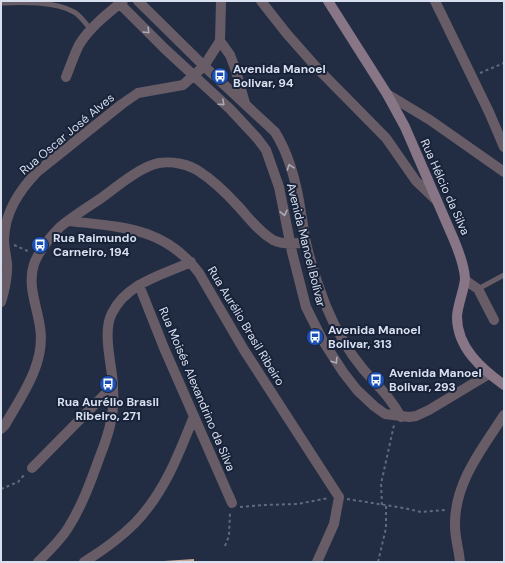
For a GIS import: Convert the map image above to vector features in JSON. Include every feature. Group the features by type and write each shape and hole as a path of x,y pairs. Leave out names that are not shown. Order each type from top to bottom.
{"street":[{"name":"Avenida Manoel Bolívar","path":"138,1 204,66 275,132 284,146 296,184 306,242 316,276 333,321 363,368 383,390 396,407 401,417"},
{"path":"221,1 220,41 230,55 245,104"},
{"path":"261,1 287,34 318,69 386,138 416,181 437,201"},
{"name":"Rua Hélcio da Silva","path":"328,1 387,94 405,127 460,254 465,280 457,317 462,339 468,352 489,374 504,385"},
{"path":"435,1 489,112 504,147"},
{"name":"Avenida Manoel Bolívar","path":"122,2 194,76 230,109 266,150 279,187 290,244 306,307 323,341 343,372 357,390 385,414 401,417"},
{"path":"66,77 79,44 111,10 122,2"},
{"name":"Rua Oscar José Alves","path":"1,302 6,285 7,270 4,240 5,228 13,204 20,192 38,172 122,104 138,93 183,85 204,66 220,41"},
{"path":"387,94 430,120 504,172"},
{"path":"1,429 5,425 30,381 38,363 41,345 40,328 32,290 32,277 38,256 60,228 143,170 159,164 173,163 187,166 199,171 231,198 265,234 274,240 290,244 306,242"},
{"path":"69,221 117,226 149,234 169,243 191,262"},
{"name":"Rua Aurélio Brasil Ribeiro","path":"38,562 68,529 86,494 107,437 113,408 113,386 108,330 111,314 122,298 131,290 191,262 210,290 244,350 339,498"},
{"path":"465,280 478,289 494,320"},
{"name":"Rua Moisés Alexandrino da Silva","path":"139,285 231,506"},
{"path":"401,417 416,416 489,374"},
{"path":"32,468 113,386"},
{"path":"460,562 455,525 461,488 470,469 504,415"},
{"path":"84,562 122,535 141,516 160,490 171,470 194,416"},
{"path":"317,562 334,524 339,498"}],"lane":[{"path":"1,3 22,2 60,6 77,14 91,30"},
{"path":"478,289 504,275"}],"path":[{"path":"472,77 504,63"},
{"path":"4,240 38,256"},
{"path":"382,505 381,484 391,434 395,423 401,417"},
{"path":"1,489 18,482 32,468"},
{"path":"225,546 229,536 231,506 240,507 297,504 334,497 421,512 457,509"},
{"path":"378,562 386,528 386,505"}],"building":[{"path":"194,559 194,562 164,562 164,561"}],"place":[{"name":"Avenida Manoel Bolivar, 94","path":"220,76"},
{"name":"Rua Raimundo Carneiro, 194","path":"40,245"},
{"name":"Avenida Manoel Bolivar, 313","path":"315,337"},
{"name":"Avenida Manoel Bolivar, 293","path":"376,380"},
{"name":"Rua Aurélio Brasil Ribeiro, 271","path":"108,384"}]}
